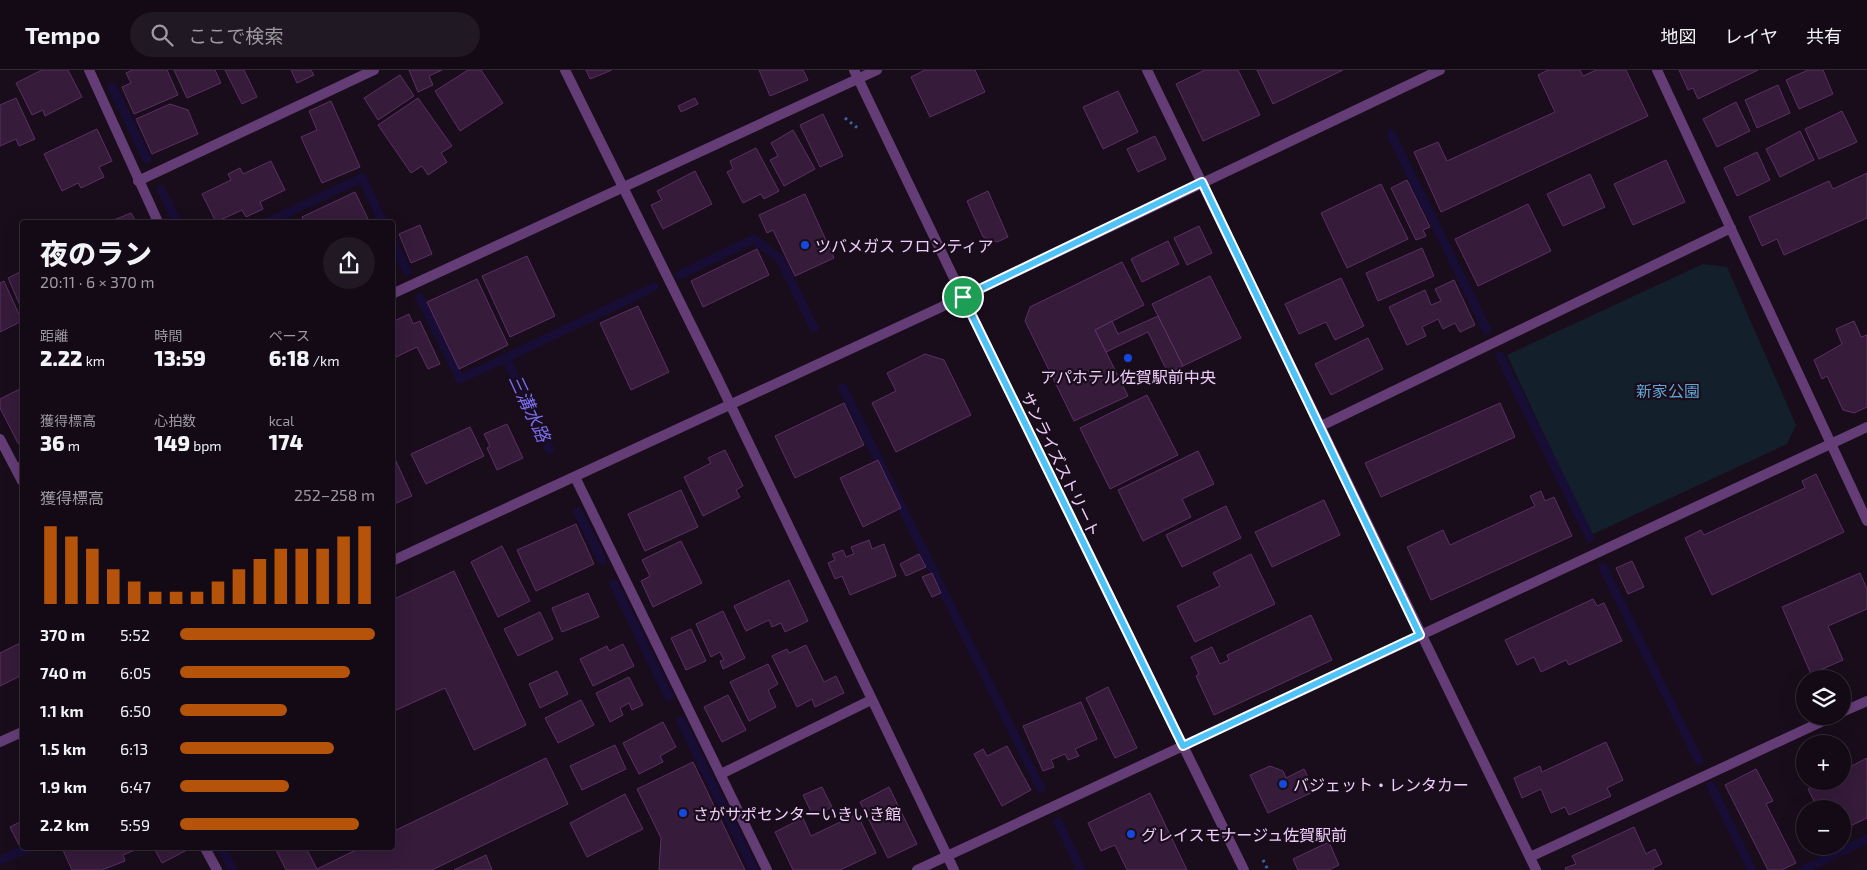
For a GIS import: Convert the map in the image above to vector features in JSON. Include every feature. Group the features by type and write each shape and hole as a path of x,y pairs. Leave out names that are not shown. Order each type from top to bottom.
{"street":[{"path":"138,181 374,70"},
{"path":"565,70 954,870"},
{"path":"395,293 623,188 856,74 877,70"},
{"path":"1147,70 1321,426 1420,635 1536,870"},
{"path":"395,560 963,297 1440,70"},
{"path":"1657,70 1867,521"},
{"path":"92,71 138,181 157,220"},
{"name":"サンライズストリート","path":"856,74 963,297 1244,870"},
{"path":"1321,426 1731,228"},
{"path":"917,870 1867,427"},
{"path":"0,439 19,468"},
{"path":"575,477 767,870"},
{"path":"721,774 871,700"},
{"path":"1851,708 1867,701"},
{"path":"1530,857 1815,725"},
{"path":"0,742 20,733"},
{"path":"207,850 218,870"}],"green space":[{"name":"新家公園","path":"1703,264 1727,267 1796,425 1787,444 1591,535 1507,355"}],"building":[{"path":"42,70 68,70 82,97 45,116 43,110 32,115 16,83"},
{"path":"132,70 167,70 178,95 134,114 122,87 131,83 126,73"},
{"path":"174,70 215,70 221,83 187,98"},
{"path":"225,70 244,70 257,97 242,104"},
{"path":"291,70 311,70 314,75 297,83"},
{"path":"409,70 442,70 429,76 433,85 418,92"},
{"path":"468,70 481,70 503,103 460,131 435,91"},
{"path":"586,70 612,70 590,79"},
{"path":"759,70 803,70 808,80 770,96"},
{"path":"925,70 975,70 985,92 930,117 911,77"},
{"path":"1205,70 1238,70 1260,115 1203,141 1176,84"},
{"path":"1257,70 1343,70 1273,104"},
{"path":"1548,70 1580,70 1583,76 1596,70 1626,70 1648,116 1441,212 1414,152 1438,142 1447,161 1555,112 1538,75"},
{"path":"1679,70 1758,70 1698,99 1693,88 1688,90"},
{"path":"1808,70 1823,70 1833,94 1799,109 1786,80"},
{"path":"400,75 414,96 378,120 364,98"},
{"path":"1778,85 1790,113 1757,128 1745,100"},
{"path":"1118,91 1138,132 1103,149 1083,107"},
{"path":"16,98 35,139 19,146 16,139 0,146 0,105"},
{"path":"418,98 452,146 441,153 447,162 428,175 422,166 411,173 378,125"},
{"path":"695,98 698,104 681,112 678,106"},
{"path":"331,101 360,167 322,183 301,137 317,130 309,111"},
{"path":"1736,102 1750,131 1717,147 1703,119"},
{"path":"170,104 188,110 198,134 152,154 136,119"},
{"path":"1842,111 1857,142 1819,159 1805,129"},
{"path":"823,114 843,156 820,167 800,125"},
{"path":"97,129 112,161 99,167 104,177 81,188 78,183 62,191 44,154"},
{"path":"793,130 815,169 784,186 770,160 778,156 771,143"},
{"path":"1800,131 1814,160 1780,177 1766,149"},
{"path":"1155,136 1166,159 1138,172 1127,149"},
{"path":"756,148 779,191 764,199 761,194 743,203 727,172 733,169 730,161"},
{"path":"1757,152 1770,180 1737,196 1724,168"},
{"path":"1666,160 1685,202 1633,225 1614,184"},
{"path":"271,161 285,190 260,202 263,209 246,217 242,210 220,220 215,220 202,194 231,180 228,174 240,168 243,174"},
{"path":"695,171 712,204 663,229 651,205 662,200 657,191"},
{"path":"1867,173 1867,218 1784,255 1777,239 1762,246 1749,217 1829,181 1833,189"},
{"path":"1590,174 1605,207 1563,226 1547,194"},
{"path":"1407,180 1430,227 1423,230 1426,236 1416,240 1391,188"},
{"path":"1381,184 1408,239 1347,268 1321,213"},
{"path":"988,191 1008,237 997,242 983,237 967,201"},
{"path":"355,192 368,219 303,220 302,217"},
{"name":"ツバメガス フロンティア","path":"805,194 834,258 795,276 773,230 767,233 759,215"},
{"path":"1528,204 1551,251 1478,286 1455,239"},
{"path":"131,213 135,220 114,220"},
{"path":"420,225 432,254 411,263 399,234"},
{"path":"1199,226 1212,253 1187,265 1174,238"},
{"path":"1168,241 1179,264 1142,282 1131,259"},
{"path":"1422,248 1434,276 1378,301 1366,273"},
{"path":"757,249 769,275 703,307 691,281"},
{"path":"527,256 555,316 510,337 482,276"},
{"path":"1122,262 1144,305 1095,330 1128,396 1074,421 1025,321 1030,307"},
{"path":"20,272 20,305 8,278"},
{"path":"1210,276 1241,338 1183,366 1152,304"},
{"path":"1341,278 1364,326 1335,340 1326,322 1299,334 1285,304"},
{"path":"477,279 508,345 459,369 427,302"},
{"path":"1454,280 1475,325 1460,332 1455,323 1443,329 1438,319 1422,327 1426,336 1407,345 1389,307 1425,290 1431,305 1441,301 1435,289"},
{"path":"4,281 20,317 20,322 0,332 0,283"},
{"path":"638,306 669,372 631,390 600,323"},
{"path":"409,314 413,324 420,321 440,364 428,369 417,347 395,358 395,321"},
{"path":"1158,316 1183,366 1168,373 1148,332 1106,352 1095,330 1112,321 1118,334"},
{"path":"1854,321 1861,337 1867,335 1867,407 1854,413 1843,410 1827,376 1822,379 1814,360 1842,344 1836,329"},
{"path":"1368,338 1383,369 1331,395 1315,364"},
{"path":"925,354 944,360 971,415 896,452 872,403 896,391 887,373"},
{"path":"20,389 20,444 0,408 0,399"},
{"path":"1147,395 1178,455 1110,489 1080,428"},
{"path":"844,403 864,445 795,478 775,436"},
{"path":"1500,403 1515,437 1381,497 1365,463"},
{"path":"507,424 523,458 497,470 487,448 490,446 484,434"},
{"path":"470,427 484,456 426,484 411,454"},
{"path":"725,450 743,486 736,490 740,497 703,516 684,477 711,463 708,458"},
{"path":"1198,451 1214,484 1182,499 1191,517 1143,541 1118,490"},
{"path":"878,460 901,508 863,527 840,478"},
{"path":"395,462 412,496 395,504"},
{"path":"1816,474 1844,532 1712,595 1685,538 1701,530 1704,535 1805,488 1802,481"},
{"path":"681,490 698,527 645,551 628,514"},
{"path":"1541,491 1545,501 1554,497 1572,536 1431,600 1407,547 1443,530 1450,545 1535,506 1530,496"},
{"path":"1324,500 1340,535 1272,567 1255,532"},
{"path":"1226,506 1241,538 1182,567 1166,535"},
{"path":"576,524 594,564 536,591 517,550"},
{"path":"869,540 872,549 884,544 896,576 850,595 842,576 835,579 828,563 835,560 832,554 843,550 846,557 854,554 851,547"},
{"path":"681,541 702,583 653,607 641,581 650,576 642,560"},
{"path":"502,546 530,601 498,617 471,562"},
{"path":"919,554 926,567 906,576 900,564"},
{"path":"1251,554 1275,604 1195,642 1177,606 1220,586 1213,573"},
{"path":"1632,561 1644,587 1628,594 1616,568"},
{"path":"454,571 526,725 474,750 445,688 395,711 395,599"},
{"path":"932,573 941,593 932,597 922,577"},
{"path":"1860,573 1867,589 1867,609 1828,626 1843,660 1820,670 1809,670 1782,607"},
{"path":"789,580 808,621 785,632 781,623 772,627 769,620 746,631 734,606"},
{"path":"588,593 599,617 562,632 552,608"},
{"path":"1593,599 1597,606 1604,603 1622,641 1569,665 1566,660 1541,672 1534,657 1517,665 1505,640"},
{"path":"723,611 745,658 723,669 720,661 724,660 720,652 711,657 696,624"},
{"path":"540,612 553,639 518,656 504,629"},
{"path":"1311,615 1332,660 1214,715 1196,676 1199,674 1191,657 1212,647 1220,664 1229,660 1227,655"},
{"path":"691,629 706,661 686,670 671,638"},
{"path":"20,643 20,676 0,686 0,653"},
{"path":"623,644 634,666 593,686 580,659 607,646 609,651"},
{"path":"806,645 824,682 836,676 844,693 815,707 812,699 797,707 772,656 787,649 789,653"},
{"path":"768,664 778,684 768,690 776,707 749,721 730,682"},
{"path":"557,671 568,694 540,708 529,684"},
{"path":"629,677 643,705 632,710 629,703 620,708 623,715 610,722 596,693"},
{"path":"1108,687 1137,748 1115,758 1086,698"},
{"path":"728,695 746,730 722,742 704,707"},
{"path":"581,700 594,725 558,743 545,718"},
{"path":"1081,702 1097,739 1075,749 1079,756 1068,760 1065,754 1051,760 1054,767 1043,771 1023,726"},
{"path":"663,722 676,747 660,756 663,762 639,774 623,743"},
{"path":"1606,742 1623,780 1607,788 1611,796 1569,815 1565,807 1551,813 1541,789 1522,798 1514,778 1540,766 1542,772"},
{"path":"615,745 626,769 582,790 570,766"},
{"path":"1007,746 1031,790 1002,806 974,754 983,749 987,756"},
{"path":"546,758 568,804 432,870 286,870 276,850 307,850 317,869 356,850 395,850 395,831"},
{"path":"1867,758 1867,818 1851,826 1851,800 1814,800 1808,790 1851,790 1851,766"},
{"name":"さがサポセンターいきいき館","path":"693,762 745,870 659,870 661,838 637,789"},
{"name":"バジェット・レンタカー","path":"1270,766 1283,771 1286,778 1304,769 1315,791 1268,813 1250,775"},
{"path":"1756,769 1773,801 1766,804 1796,863 1782,870 1768,870 1725,785"},
{"path":"822,787 832,807 813,816 803,795"},
{"path":"889,787 917,844 888,858 860,802"},
{"name":"グレイスモナージュ佐賀駅前","path":"1150,793 1187,870 1127,870 1115,845 1101,851 1088,823"},
{"path":"625,794 643,829 587,857 570,823"},
{"path":"857,814 876,853 840,870 793,870 775,832 803,818 811,836"},
{"path":"20,822 20,845 19,845 10,827"},
{"path":"1634,827 1646,854 1655,849 1662,864 1653,868 1654,870 1566,870 1565,868 1576,864 1572,856"},
{"path":"1329,842 1339,865 1329,870 1298,870 1293,859"},
{"path":"63,850 135,850 123,855 125,861 102,870 72,870"},
{"path":"155,850 187,850 162,863"},
{"path":"486,855 492,870 454,870"}],"waterway":[{"name":"三溝水路","path":"112,87 147,159"},
{"path":"1391,134 1487,330"},
{"name":"三溝水路","path":"272,220 362,178 382,220"},
{"name":"三溝水路","path":"161,189 176,220"},
{"path":"680,275 754,239 780,259 814,328"},
{"name":"三溝水路","path":"395,247 407,271"},
{"path":"506,358 654,287"},
{"name":"三溝水路","path":"420,298 460,379 506,358 550,450"},
{"path":"1500,356 1590,538"},
{"path":"843,388 1041,789"},
{"name":"三溝水路","path":"578,512 602,560"},
{"path":"1603,567 1699,761"},
{"name":"三溝水路","path":"614,584 669,697"},
{"name":"三溝水路","path":"681,721 754,870"},
{"path":"1711,786 1752,870"},
{"path":"1058,822 1081,870"},
{"path":"1803,870 1867,839"},
{"path":"0,860 24,850"},
{"path":"222,850 233,870"}],"place":[{"name":"ツバメガス フロンティア","path":"805,245"},
{"name":"アパホテル佐賀駅前中央","path":"1128,358"},
{"name":"バジェット・レンタカー","path":"1283,784"},
{"name":"さがサポセンターいきいき館","path":"683,813"},
{"name":"グレイスモナージュ佐賀駅前","path":"1131,834"}],"route":[{"path":"1202,182 1420,635 1183,746 963,297 1202,182"}]}
